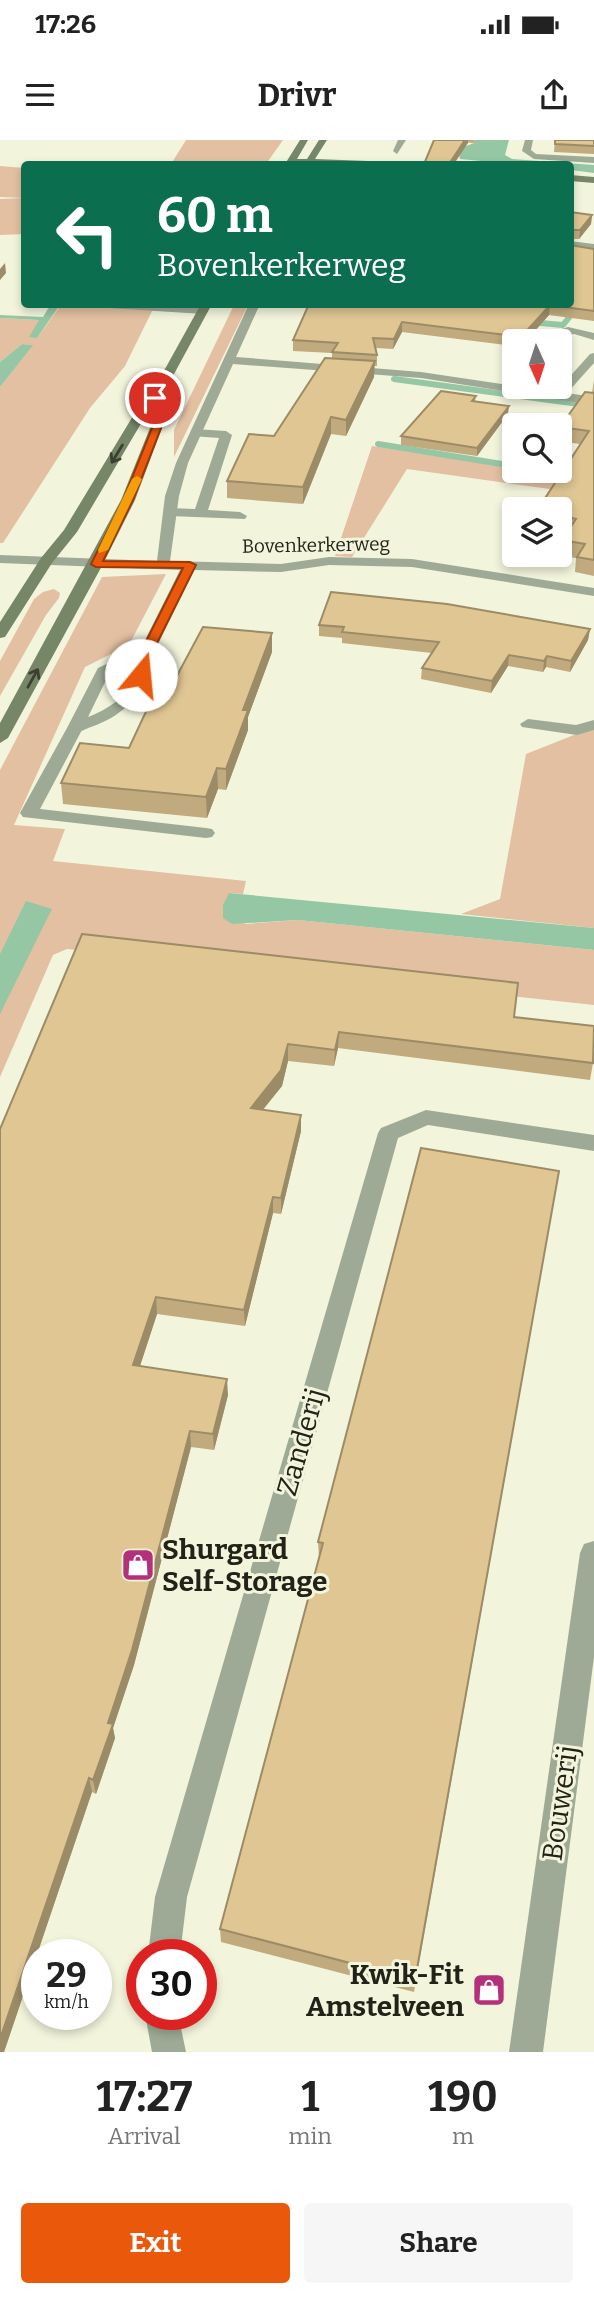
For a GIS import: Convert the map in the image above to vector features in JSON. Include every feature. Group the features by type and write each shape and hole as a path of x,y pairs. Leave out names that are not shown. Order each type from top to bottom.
{"main road":[{"path":"291,161 304,140"},
{"path":"309,161 323,140"},
{"path":"574,178 594,180"},
{"path":"574,184 594,186"},
{"path":"0,634 46,561 70,532 142,411 155,398 205,308"},
{"path":"0,738 96,564 128,500 156,428 155,398"}],"street":[{"path":"397,150 402,140"},
{"path":"529,140 526,151 534,156 594,160"},
{"path":"574,244 594,247"},
{"path":"163,565 172,496 182,463 253,308"},
{"path":"572,330 580,329 594,337"},
{"path":"572,381 594,356"},
{"path":"230,360 421,375 502,386"},
{"path":"572,397 594,401"},
{"path":"195,433 226,435 200,514"},
{"path":"170,512 240,516"},
{"name":"Bovenkerkerweg","path":"0,559 281,568 329,561 412,564 486,573 594,592"},
{"path":"75,728 112,714 129,701 141,675 139,667 190,565"},
{"path":"147,651 103,671 29,813 206,833"},
{"path":"528,724 577,730 594,725"},
{"name":"Zanderij","path":"166,1939 171,1897 389,1133 426,1117 594,1143"},
{"name":"Bouwerij","path":"526,2052 594,1553"},
{"path":"164,2030 169,2052"}],"shaded area":[{"path":"186,140 283,140 268,161 173,161"},
{"path":"476,140 509,140 505,155 512,159 539,161 460,159 458,149"},
{"path":"574,164 594,165 594,173 574,170"},
{"path":"0,166 21,168 21,198 0,197"},
{"path":"21,198 21,234 0,235 0,199"},
{"path":"49,308 58,308 37,338 29,337 39,320 0,318 0,315 43,317"},
{"path":"59,308 154,308 125,366 90,408 3,543 0,543 0,387 32,345 22,344 0,362 0,318 39,320 37,338"},
{"path":"233,308 247,308 174,457 174,430"},
{"path":"22,344 33,345 0,387 0,362"},
{"path":"372,446 502,466 502,482 407,469 352,557 335,556"},
{"path":"572,478 594,481 592,495 507,483 572,483"},
{"path":"166,574 129,645 85,667 14,825 65,829 53,861 246,881 243,894 229,893 245,924 298,920 594,950 594,1005 67,949 53,955 0,1077 0,770 102,577"},
{"path":"54,589 60,593 59,598 46,615 0,696 0,661 34,599 43,592"},
{"path":"594,727 594,928 461,914 500,899 526,754"},
{"path":"229,893 594,928 594,950 298,920 232,924 223,918 223,905"},
{"path":"26,901 52,909 0,1014 0,954"}],"building":[{"path":"434,140 465,140 451,161 425,161"},
{"path":"555,140 594,140 594,146 555,144"},
{"path":"574,213 592,215 580,230 574,230"},
{"path":"574,246 594,249 594,311 572,308"},
{"path":"307,308 547,308 528,329 502,329 502,335 402,322 394,339 373,338 377,355 332,352 338,343 293,340"},
{"path":"325,358 375,361 346,420 331,417 303,487 227,481 249,434 274,436"},
{"path":"441,391 476,396 472,401 509,406 477,448 401,436"},
{"path":"585,392 594,393 594,560 577,557 585,544 572,542 572,525 576,519 572,518 572,497 546,497 555,483 572,483 572,457 589,431 572,429 570,413"},
{"path":"331,592 447,604 590,629 571,661 547,656 544,661 509,655 492,681 422,668 439,642 342,632 344,627 319,625"},
{"path":"203,627 272,633 243,710 248,710 226,769 217,768 206,797 61,783 80,743 129,748 149,705 164,700"},
{"path":"82,934 518,983 514,1017 594,1026 593,1063 339,1032 335,1050 288,1044 281,1070 251,1108 301,1115 281,1198 273,1197 244,1310 156,1297 133,1365 227,1379 213,1434 190,1431 132,1650 108,1723 113,1724 93,1780 89,1778 34,1939 21,1939 21,1977 0,2039 0,1129"},
{"path":"421,1148 559,1171 415,1980 220,1929 323,1543 318,1542"}],"waterway":[{"path":"578,307 590,291 594,292"},
{"path":"529,322 563,325 579,305"},
{"path":"394,379 594,406"},
{"path":"378,444 502,464"},
{"path":"572,476 594,480"}],"slow traffic":[{"path":"103,550 137,479"}],"place":[{"name":"Shurgard Self-Storage","path":"138,1565"},
{"name":"Kwik-Fit Amstelveen","path":"489,1990"}],"route":[{"path":"141,675 139,667 190,565 96,564 128,500 156,428 155,398"}]}
